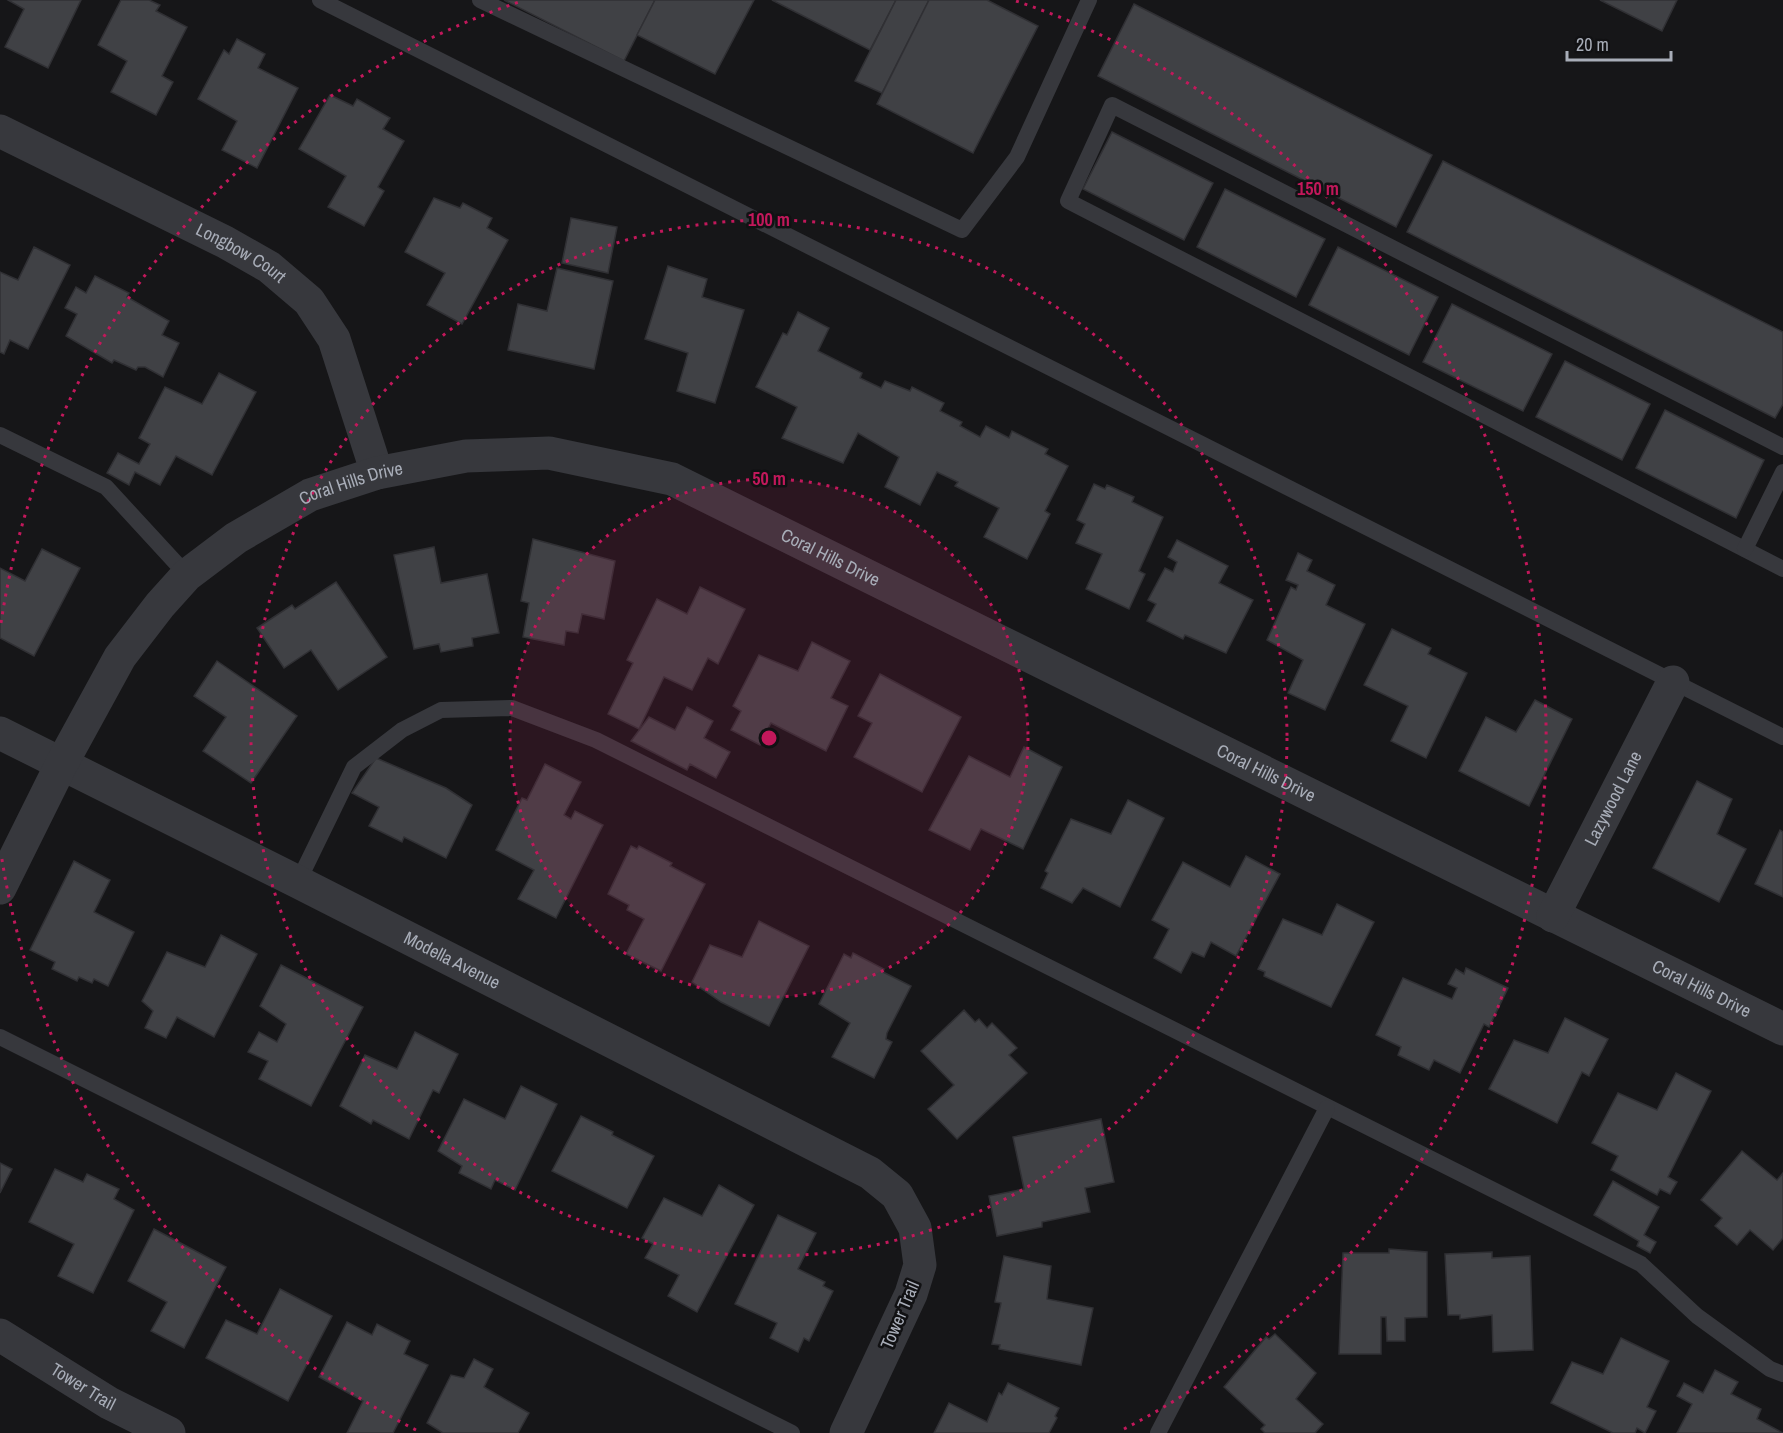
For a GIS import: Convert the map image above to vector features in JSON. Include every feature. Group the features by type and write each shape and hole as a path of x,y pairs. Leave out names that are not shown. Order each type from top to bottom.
{"street":[{"name":"Longbow Court","path":"0,130 225,242 270,267 309,301 334,339 377,473"},
{"name":"Coral Hills Drive","path":"0,888 62,763 120,657 160,605 187,575 236,538 310,495 377,473 466,456 549,453 672,479 1783,1029"},
{"name":"Lazywood Lane","path":"1553,916 1673,682"},
{"name":"Modella Avenue","path":"0,733 870,1173 897,1195"},
{"name":"Tower Trail","path":"846,1433 910,1294 920,1265 915,1228 897,1195"},
{"name":"Tower Trail","path":"0,1335 109,1403 169,1433"}],"lane":[{"path":"320,0 1783,737"},
{"path":"480,0 962,230 1017,157 1089,0"},
{"path":"1783,447 1112,105 1068,201 1783,568"},
{"path":"0,435 106,487 187,575"},
{"path":"1745,549 1783,472"},
{"path":"298,882 354,767 402,730 441,710 512,708 596,740 1641,1264 1697,1316 1770,1369 1783,1374"},
{"path":"0,1037 792,1433"},
{"path":"1158,1433 1327,1108"}],"building":[{"path":"8,0 81,0 48,68 5,47 24,9"},
{"path":"121,0 149,0 160,5 156,11 187,27 162,76 173,82 156,115 111,92 127,61 98,45"},
{"path":"504,0 655,0 624,61"},
{"path":"655,0 754,0 715,74 637,35"},
{"path":"772,0 896,0 870,50"},
{"path":"896,0 929,0 882,93 855,81"},
{"path":"929,0 987,0 1038,26 973,153 877,104"},
{"path":"1600,0 1677,0 1662,31"},
{"path":"1134,4 1432,155 1396,227 1098,76"},
{"path":"237,39 265,54 258,68 298,88 257,168 222,150 237,121 198,99 224,50 229,54"},
{"path":"330,95 353,106 357,99 390,118 383,129 404,141 378,187 384,191 364,226 328,207 346,176 299,149"},
{"path":"1112,132 1213,183 1184,240 1083,189"},
{"path":"1443,161 1783,332 1783,404 1775,418 1407,232"},
{"path":"1225,189 1325,239 1296,297 1197,247"},
{"path":"434,198 460,208 463,203 492,218 487,228 508,240 462,324 427,305 445,273 405,252"},
{"path":"571,218 617,227 608,273 562,263"},
{"path":"34,247 70,265 28,349 10,340 4,354 0,352 0,272 18,280"},
{"path":"1338,247 1438,297 1409,355 1309,305"},
{"path":"668,266 707,279 702,297 744,310 715,403 677,391 688,353 645,339"},
{"path":"557,268 613,281 594,369 508,350 518,304 547,311"},
{"path":"95,276 129,293 127,297 169,321 162,335 179,343 163,377 145,367 138,367 136,370 114,360 112,363 66,336 77,314 65,308 76,287 86,293"},
{"path":"1452,304 1552,354 1523,411 1423,362"},
{"path":"798,312 829,328 818,351 862,373 860,378 881,388 885,381 910,391 912,387 944,403 940,411 962,422 960,426 980,437 986,426 1009,438 1012,431 1048,449 1045,454 1068,466 1045,511 1050,514 1027,559 984,537 999,508 955,486 958,482 937,472 920,505 885,487 899,457 858,433 843,463 782,438 797,407 756,387 783,333 787,335"},
{"path":"1565,361 1650,404 1622,460 1536,417"},
{"path":"219,373 256,392 212,475 176,456 160,485 135,472 129,485 107,473 118,453 139,464 150,444 139,438 165,387 202,404"},
{"path":"1665,410 1764,460 1736,518 1636,468"},
{"path":"1094,484 1105,489 1107,485 1134,497 1132,502 1163,517 1139,571 1145,574 1129,609 1086,589 1102,554 1076,543 1085,524 1077,520"},
{"path":"533,539 615,561 604,619 582,614 578,633 566,631 564,645 523,637 529,603 521,601"},
{"path":"1177,540 1228,566 1219,583 1253,600 1226,653 1185,635 1183,639 1147,621 1156,604 1148,600 1165,568 1173,572 1177,562 1168,557"},
{"path":"434,547 441,583 487,574 499,633 472,638 473,646 441,652 439,644 414,649 394,555"},
{"path":"42,549 80,568 34,656 0,638 0,568 25,581"},
{"path":"1298,553 1312,560 1307,571 1335,585 1326,605 1365,624 1325,710 1288,693 1303,660 1267,640 1291,587 1296,590 1298,585 1286,580"},
{"path":"336,582 387,657 338,690 311,650 284,668 257,628 292,605 295,609"},
{"path":"700,587 745,609 718,664 708,658 692,690 664,677 639,729 608,714 633,663 627,660 657,599 687,614"},
{"path":"1392,629 1431,648 1428,654 1467,673 1426,758 1391,741 1408,706 1364,685"},
{"path":"812,642 850,661 831,698 848,706 826,751 771,723 760,745 731,730 741,711 733,706 759,655 798,671"},
{"path":"217,661 297,716 251,783 203,751 226,717 194,696"},
{"path":"880,674 961,717 922,792 854,757 872,723 858,716"},
{"path":"1535,700 1572,719 1529,806 1459,771 1486,717 1516,732"},
{"path":"687,707 713,721 704,738 730,752 716,778 690,764 687,770 631,741 649,717 675,730"},
{"path":"1024,747 1062,767 1023,849 981,829 970,850 929,830 969,756 1010,777"},
{"path":"376,758 446,788 472,805 446,858 404,837 402,842 369,826 379,807 352,793"},
{"path":"545,764 581,782 564,815 571,819 575,811 603,825 556,918 518,899 534,870 496,850 522,798 527,800"},
{"path":"1697,781 1732,799 1717,834 1746,849 1719,902 1653,868"},
{"path":"1128,800 1164,818 1120,907 1083,888 1072,903 1041,888 1048,873 1045,871 1071,819 1111,834"},
{"path":"1780,830 1783,832 1783,897 1755,884"},
{"path":"631,846 637,849 639,846 672,863 670,866 705,884 661,971 626,954 644,919 627,910 629,905 608,894"},
{"path":"1246,856 1280,874 1236,956 1211,942 1204,957 1192,952 1181,973 1154,958 1169,929 1152,920 1183,862 1230,887"},
{"path":"74,861 110,880 94,912 134,932 108,986 94,979 92,983 79,977 77,981 52,969 55,962 30,950"},
{"path":"1337,904 1374,922 1331,1007 1264,976 1265,972 1258,969 1283,919 1322,935"},
{"path":"759,921 809,946 769,1026 721,1002 692,982 710,945 742,957"},
{"path":"221,935 257,954 214,1037 177,1017 166,1038 145,1028 153,1011 142,1001 167,952 205,967"},
{"path":"853,953 911,986 887,1033 886,1039 892,1042 874,1078 832,1057 850,1023 819,1004 844,954 851,958"},
{"path":"281,965 363,1007 311,1106 259,1079 268,1061 248,1052 259,1032 277,1042 286,1024 260,1006"},
{"path":"1466,968 1508,988 1489,1027 1484,1024 1460,1073 1434,1060 1429,1070 1398,1055 1401,1047 1376,1035 1403,978 1452,999 1457,988 1448,984 1456,969 1464,974"},
{"path":"964,1010 975,1022 979,1019 987,1028 992,1023 1017,1048 1009,1055 1027,1073 957,1139 928,1109 954,1085 921,1051"},
{"path":"1565,1018 1608,1039 1589,1076 1582,1072 1557,1123 1489,1089 1514,1040 1548,1053"},
{"path":"415,1032 458,1054 439,1093 433,1090 409,1139 373,1120 371,1124 340,1106 365,1055 397,1069"},
{"path":"1676,1073 1711,1091 1668,1177 1677,1182 1670,1194 1660,1189 1657,1195 1611,1170 1618,1156 1592,1143 1618,1093 1657,1110"},
{"path":"521,1086 557,1104 515,1190 495,1180 491,1189 459,1173 462,1166 438,1151 464,1099 505,1119"},
{"path":"581,1116 654,1156 627,1208 552,1171"},
{"path":"1101,1119 1114,1182 1085,1188 1090,1212 1042,1222 1042,1227 997,1236 989,1196 1024,1189 1013,1137"},
{"path":"1742,1151 1777,1180 1783,1173 1783,1238 1773,1250 1750,1230 1737,1245 1715,1226 1722,1218 1701,1200"},
{"path":"0,1163 12,1169 0,1193"},
{"path":"55,1169 83,1182 87,1174 119,1189 114,1199 134,1210 93,1293 58,1276 74,1244 29,1222"},
{"path":"1613,1181 1659,1207 1644,1235 1656,1242 1650,1253 1637,1246 1639,1241 1594,1215"},
{"path":"719,1185 754,1205 697,1312 668,1296 679,1275 645,1258 653,1244 642,1238 664,1198 702,1216"},
{"path":"778,1215 816,1233 798,1269 825,1282 823,1286 833,1291 809,1341 804,1338 798,1352 770,1338 777,1323 735,1304"},
{"path":"154,1229 226,1267 184,1348 151,1331 167,1302 128,1281"},
{"path":"1389,1249 1427,1252 1427,1317 1405,1318 1405,1341 1387,1341 1386,1317 1381,1317 1381,1354 1339,1354 1343,1253 1389,1253"},
{"path":"1492,1252 1492,1258 1530,1256 1533,1350 1493,1352 1492,1315 1460,1319 1460,1315 1448,1315 1445,1254"},
{"path":"1004,1256 1051,1266 1047,1299 1093,1308 1081,1365 999,1349 1000,1345 992,1344 1001,1303 995,1302"},
{"path":"280,1289 332,1316 288,1401 206,1358 226,1320 257,1334"},
{"path":"347,1322 372,1335 377,1324 410,1341 404,1354 428,1365 393,1433 347,1433 363,1401 319,1377"},
{"path":"1275,1334 1316,1373 1296,1399 1323,1424 1315,1433 1265,1433 1261,1429 1265,1425 1224,1387 1266,1337 1269,1339"},
{"path":"1621,1338 1669,1361 1647,1407 1656,1411 1645,1433 1637,1428 1635,1433 1613,1433 1551,1403 1572,1362 1603,1374"},
{"path":"474,1359 493,1369 484,1387 529,1413 518,1433 443,1433 427,1423 451,1375 464,1378"},
{"path":"1715,1370 1738,1382 1731,1394 1761,1409 1757,1419 1783,1433 1677,1433 1692,1404 1677,1396 1684,1383 1703,1393"},
{"path":"1008,1383 1059,1408 1055,1416 1057,1418 1049,1433 934,1433 949,1403 987,1422 999,1393 1002,1395"}]}
